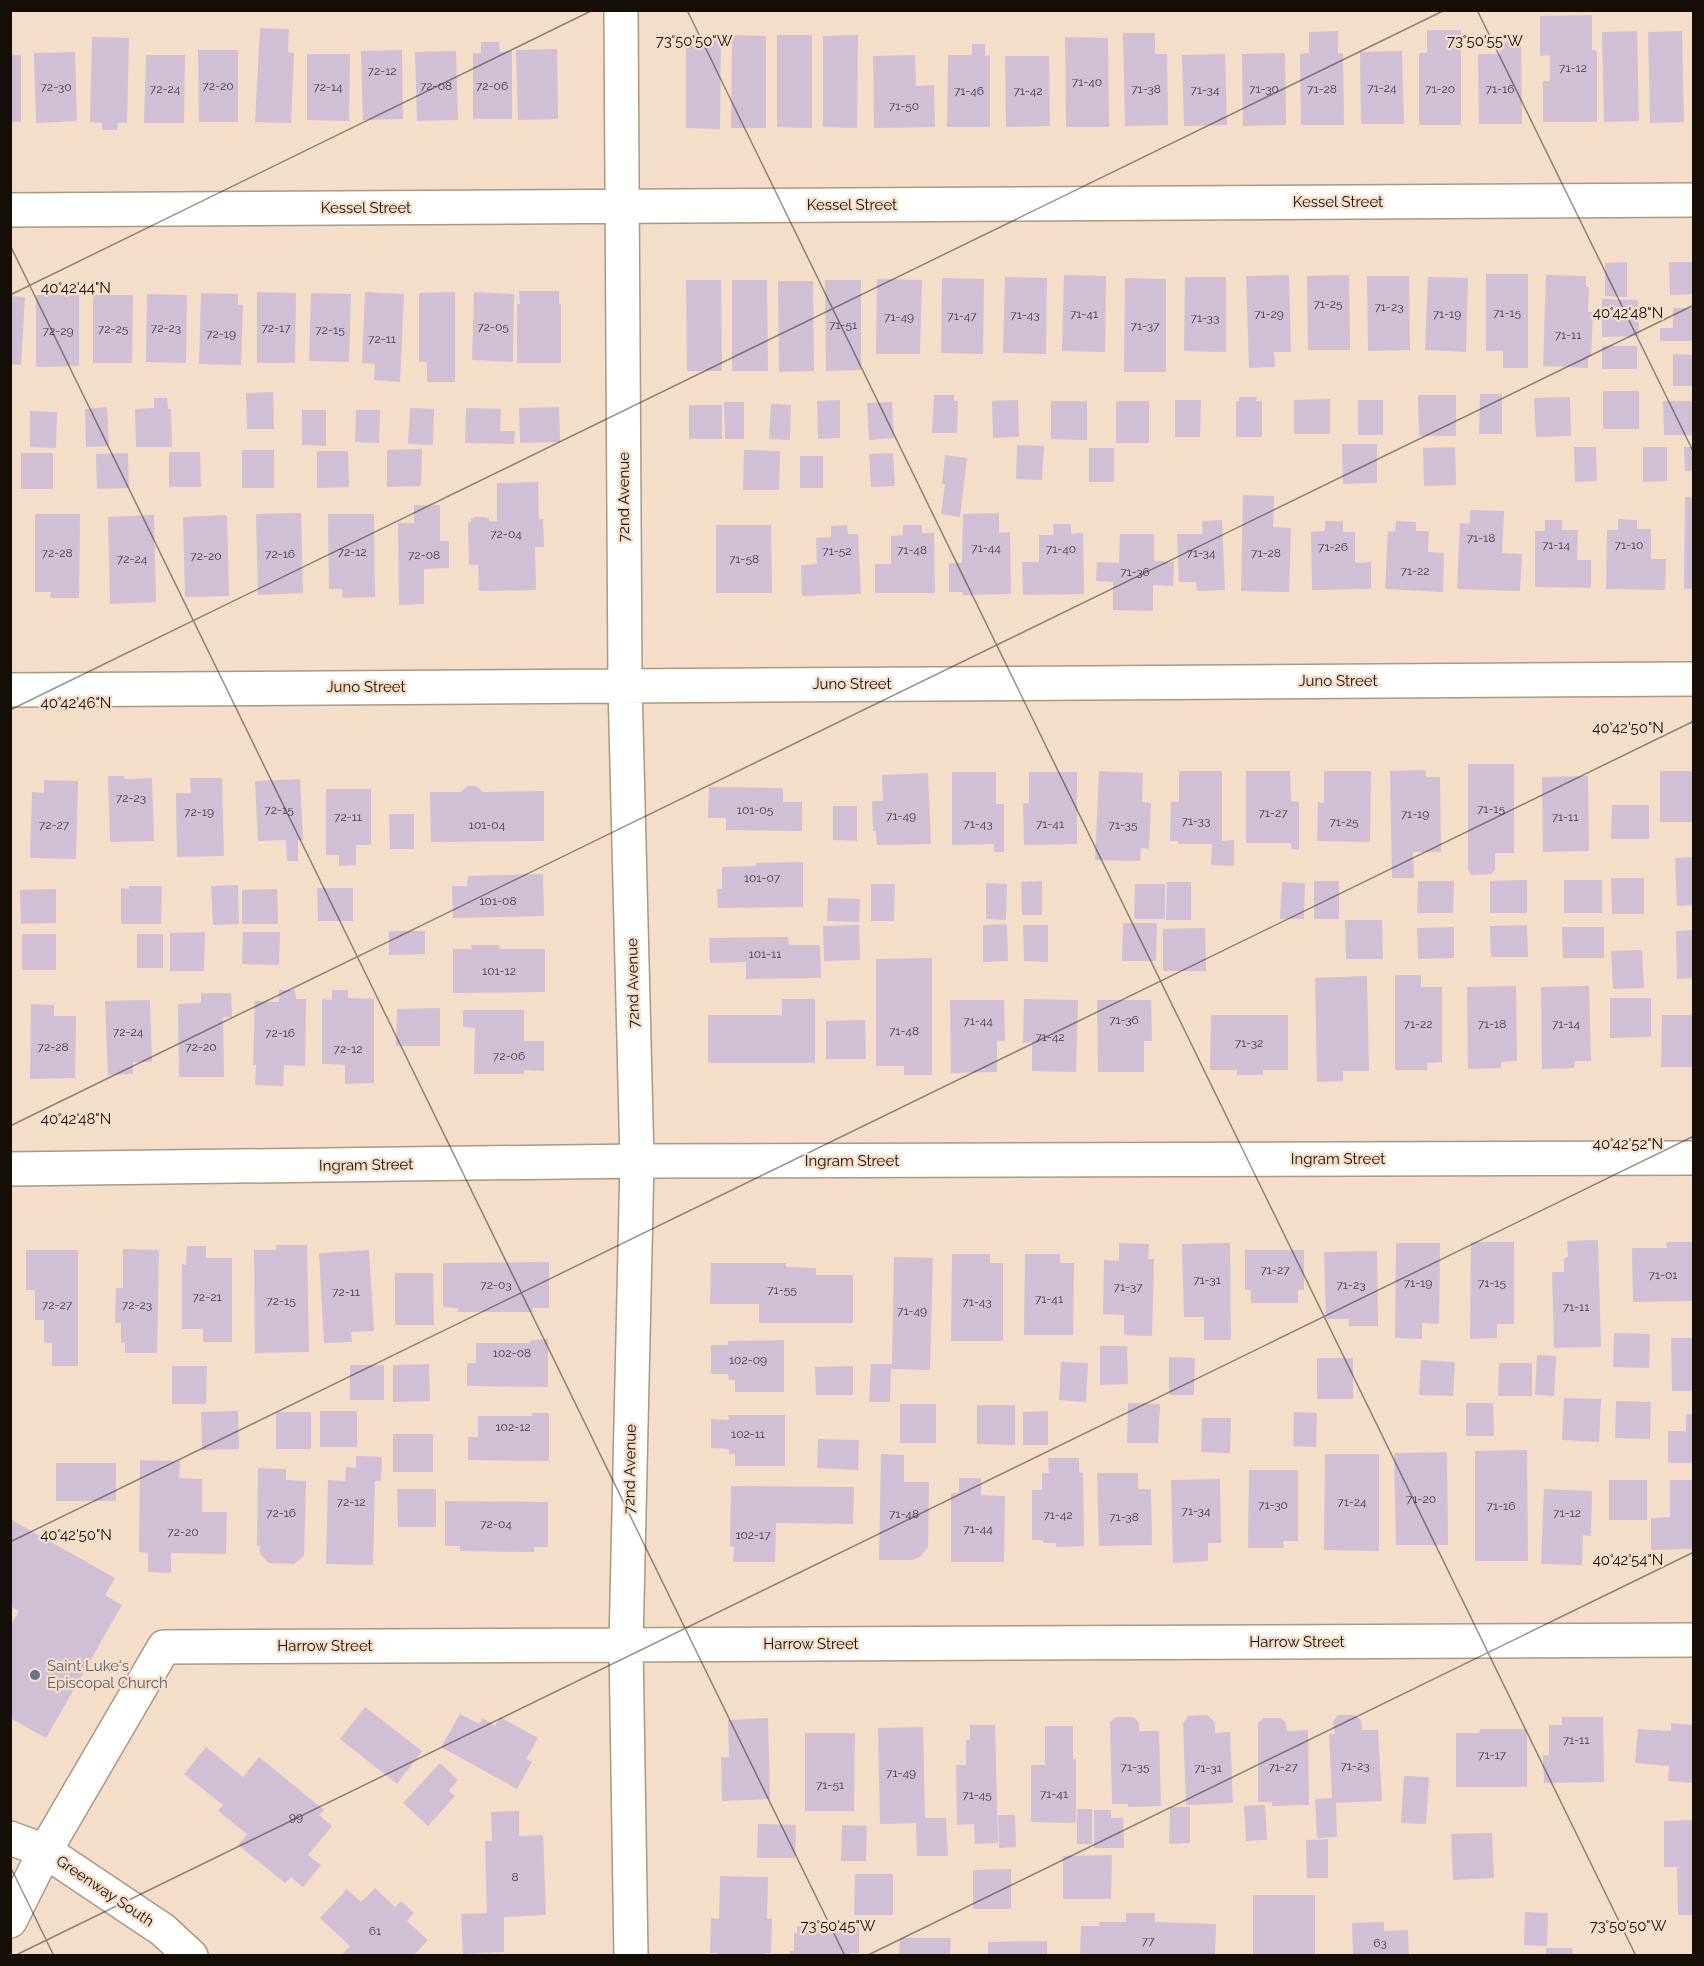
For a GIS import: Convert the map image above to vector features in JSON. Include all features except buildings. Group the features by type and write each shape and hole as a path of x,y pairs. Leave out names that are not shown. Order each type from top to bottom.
{"street":[{"name":"72nd Avenue","path":"621,10 625,685 637,1161 626,1645 631,1956"},
{"name":"Kessel Street","path":"10,210 1694,200"},
{"name":"Juno Street","path":"10,690 1694,679"},
{"name":"Ingram Street","path":"10,1169 637,1161 1694,1158"},
{"name":"Harrow Street","path":"45,1851 164,1647 1694,1640"},
{"name":"Greenway South","path":"10,1838 45,1851 163,1930 191,1956"},
{"path":"10,1921 45,1851"}],"place":[{"name":"Saint Luke's Episcopal Church","path":"35,1675"}]}
